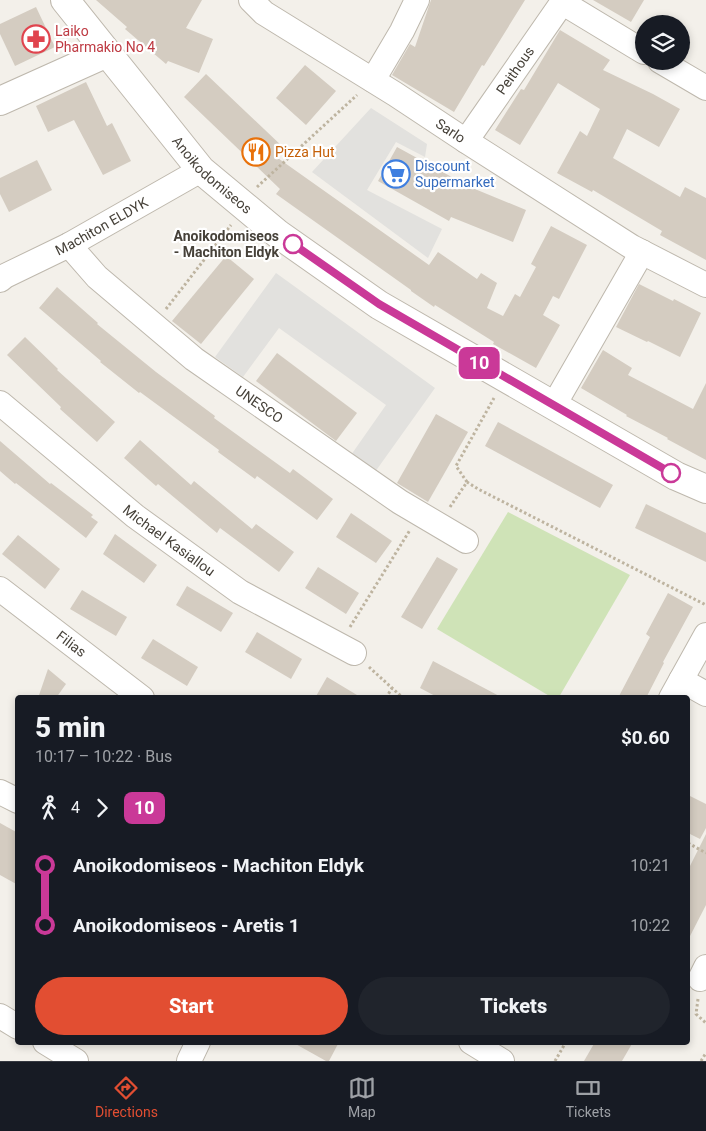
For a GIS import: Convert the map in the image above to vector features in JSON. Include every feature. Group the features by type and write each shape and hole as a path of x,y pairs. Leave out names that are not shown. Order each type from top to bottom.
{"street":[{"name":"Anoikodomiseos","path":"65,0 201,170 278,234 379,304 676,476 706,489"},
{"name":"Sarlo","path":"251,0 264,13 373,80 642,252 706,285"},
{"path":"373,80 402,31 417,0"},
{"path":"563,1 635,46"},
{"name":"Peithous","path":"466,141 563,1"},
{"path":"0,101 107,53"},
{"path":"675,70 706,88"},
{"name":"Machiton ELDYK","path":"0,280 69,245 201,170"},
{"name":"UNESCO","path":"69,245 97,277 194,359 400,502 466,541"},
{"path":"554,405 642,252"},
{"name":"Michael Kasiallou","path":"0,403 135,516 240,592 354,653"},
{"name":"Filias","path":"0,589 138,695"},
{"path":"706,635 676,689 706,694"},
{"path":"0,792 15,800"},
{"path":"0,1016 15,1025"},
{"path":"50,1045 76,1061"},
{"path":"189,1061 197,1045"}],"path":[{"path":"153,325 242,204 373,80"},
{"path":"506,378 456,466 467,482 506,504 706,605"},
{"path":"360,612 423,515 428,511 436,513 448,510 467,482"},
{"path":"354,653 400,695"},
{"path":"388,695 392,688"},
{"path":"690,844 706,853"},
{"path":"703,973 696,1014 706,1023"},
{"path":"555,1061 564,1045"},
{"path":"701,1061 706,1053"}],"green space":[{"path":"508,512 630,575 560,695 548,695 437,629"}],"shaded area":[{"path":"371,108 427,144 425,157 396,142 367,190 442,229 428,258 312,172"},
{"path":"276,273 435,388 375,472 351,455 386,405 279,328 243,377 215,357"}],"building":[{"path":"96,0 202,0 186,28 213,39 199,73 168,61 166,64 125,29 127,27"},
{"path":"431,0 525,0 484,66 482,65 454,112 392,75 410,44 415,47"},
{"path":"593,0 644,0 631,22"},
{"path":"36,7 55,47 15,66 0,34 0,24"},
{"path":"560,30 610,60 603,70 680,109 659,147 627,129 613,158 680,197 685,187 706,198 706,260 660,235 662,231 593,190 592,192 557,173 580,131 587,136 600,109 558,83 520,145 495,130 521,89 524,90"},
{"path":"305,65 336,91 306,125 276,98"},
{"path":"206,74 284,148 275,156 429,265 438,252 477,279 481,273 497,283 487,308 503,316 515,294 520,297 536,267 531,264 551,226 587,245 559,299 553,296 543,315 560,325 536,368 493,344 494,342 435,305 434,307 276,194 280,189 184,97"},
{"path":"86,82 107,126 112,123 131,161 103,175 74,120 48,132 36,106"},
{"path":"397,147 470,187 526,210 513,242 451,217 449,221 378,181"},
{"path":"37,160 52,190 9,212 0,194 0,178"},
{"path":"226,256 254,279 201,344 172,321"},
{"path":"639,284 701,313 680,357 616,327"},
{"path":"57,287 97,324 156,372 215,416 214,418 290,473 293,469 333,499 317,520 257,476 255,479 218,452 219,450 139,393 100,362 39,308"},
{"path":"25,337 57,370 115,422 97,442 60,409 61,407 7,355"},
{"path":"603,350 632,368 628,375 693,409 706,383 706,460 626,416 581,388"},
{"path":"277,353 357,413 336,441 256,381"},
{"path":"436,414 468,432 428,502 397,483"},
{"path":"498,422 613,485 600,508 485,446"},
{"path":"140,440 191,485 194,481 252,529 256,524 294,552 279,572 220,528 217,533 158,484 156,486 124,458"},
{"path":"0,441 50,484 93,515 91,517 98,522 86,538 0,471"},
{"path":"646,504 706,533 706,562 635,528"},
{"path":"351,513 392,541 376,563 336,537"},
{"path":"115,534 157,565 144,583 103,554"},
{"path":"18,535 60,569 45,589 2,554"},
{"path":"437,557 458,569 422,629 401,617"},
{"path":"318,567 359,593 346,614 305,588"},
{"path":"187,586 233,613 221,632 176,605"},
{"path":"82,590 127,617 116,636 70,609"},
{"path":"668,593 693,607 648,695 620,695 650,637 646,634"},
{"path":"257,632 302,659 291,679 245,652"},
{"path":"153,639 198,667 187,686 141,658"},
{"path":"433,661 497,695 433,695 420,688"},
{"path":"48,669 66,684 58,695 39,695"},
{"path":"327,677 357,695 317,695"},
{"path":"690,796 706,804 706,828 700,839 690,834"},
{"path":"0,823 15,831 15,883 0,875"},
{"path":"706,834 706,905 690,936 690,866"},
{"path":"297,1045 337,1045 329,1061"},
{"path":"593,1045 631,1045 622,1061 584,1061"}],"bus line":[{"name":"10","path":"293,244 379,304 671,473"}],"place":[{"name":"Laiko Pharmakio No 4","path":"36,39"},
{"name":"Pizza Hut","path":"256,152"},
{"name":"Discount Supermarket","path":"396,174"},
{"name":"Anoikodomiseos - Machiton Eldyk","path":"293,244"}]}
